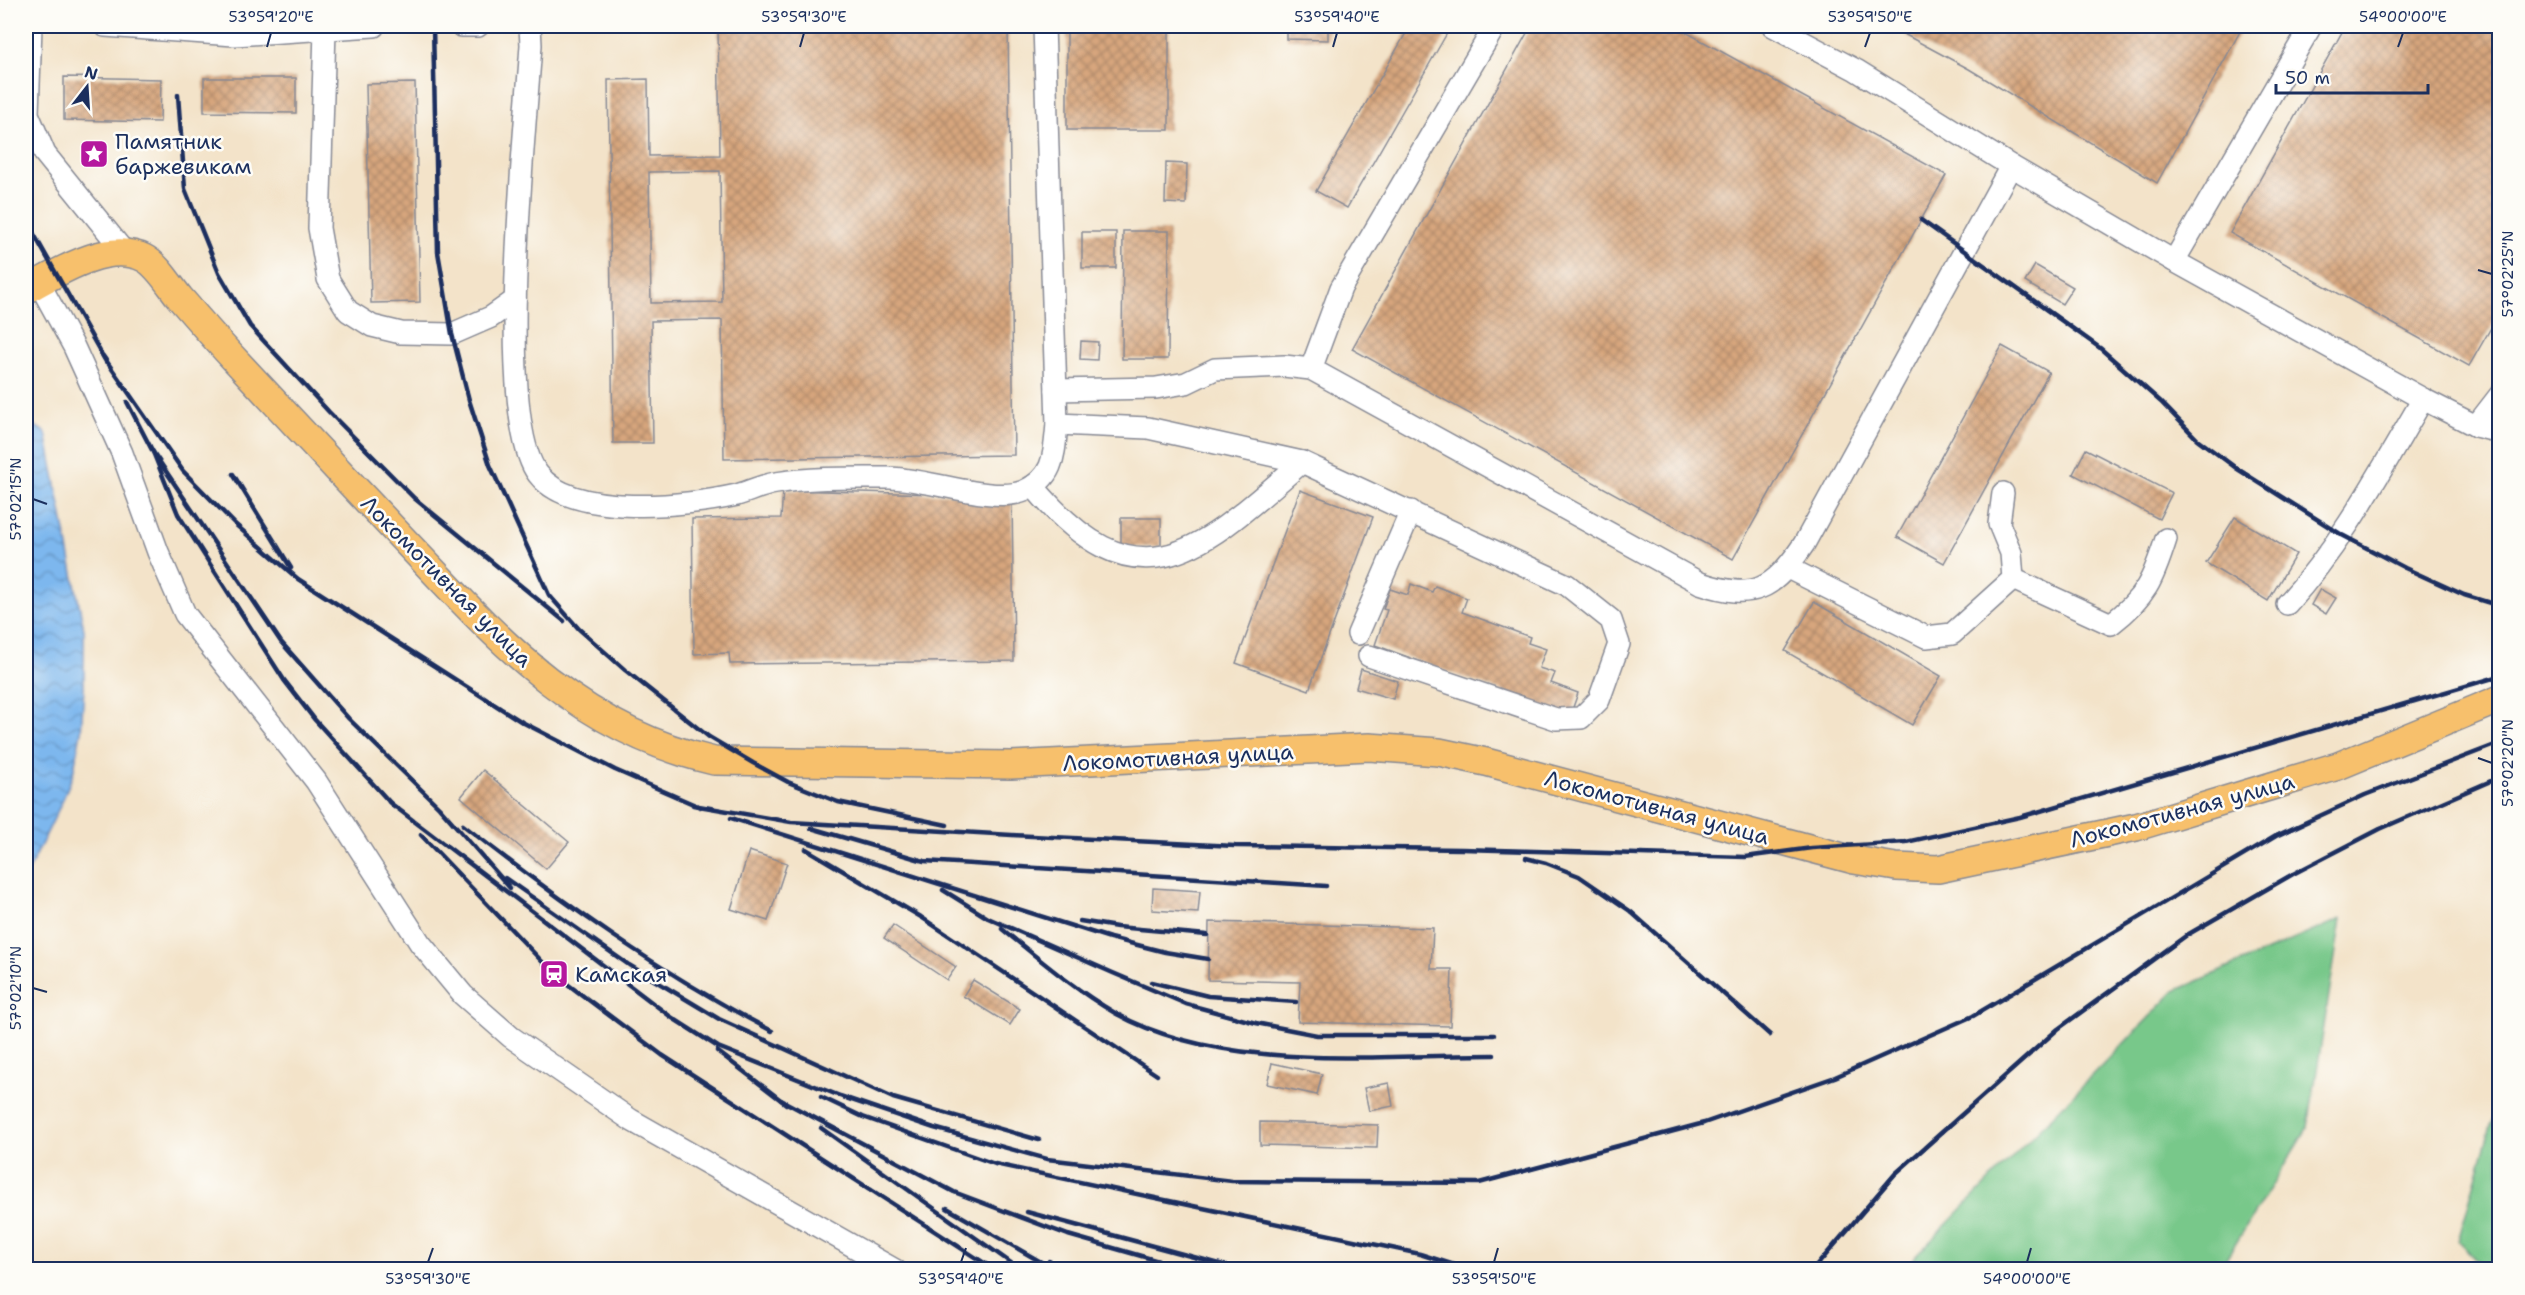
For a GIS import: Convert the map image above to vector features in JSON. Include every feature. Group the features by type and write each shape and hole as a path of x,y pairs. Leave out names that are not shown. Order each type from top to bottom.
{"main road":[{"path":"32,286 88,260 125,253"},
{"name":"Локомотивная улица","path":"125,253 145,259 159,273 224,348 496,637 561,692 616,724 677,752 714,761 1011,765 1369,747 1439,752 1486,762 1854,860 1896,867 1938,869 2136,827 2338,766 2499,699"}],"street":[{"path":"31,26 28,114 45,154 125,253"},
{"path":"105,26 234,35 374,26"},
{"path":"461,26 478,26"},
{"path":"530,26 531,45 515,300 518,393 526,450 536,472 550,487 575,496 617,505 679,503 736,495 776,483 892,478 963,490 1020,493 1041,482 1054,458 1057,424 1044,26"},
{"path":"1311,369 1341,288 1495,26"},
{"path":"1773,26 1856,70 2011,166 2174,261 2423,399 2476,426 2499,432"},
{"path":"2174,261 2311,26"},
{"path":"325,30 320,228 328,279 348,312 372,326 402,333 452,334 491,317 515,300"},
{"path":"1056,390 1156,388 1186,383 1215,369 1284,366 1311,369 1700,583 1729,593 1751,591 1767,584 1788,568 2011,166"},
{"path":"32,286 74,347 122,453 158,552 185,614 310,772 420,943 463,995 511,1037 631,1120 895,1269"},
{"path":"2476,426 2499,395"},
{"path":"2287,604 2330,552 2423,399"},
{"path":"1057,424 1148,428 1302,462 1568,585 1611,620 1619,644 1611,672 1599,700 1581,718 1556,719 1369,656"},
{"path":"1033,486 1058,516 1091,541 1124,557 1148,560 1179,552 1209,538 1302,462"},
{"path":"2003,493 1999,524 2012,553 2013,579"},
{"path":"1358,634 1411,511"},
{"path":"2013,579 2111,624 2133,607 2154,578 2166,539"},
{"path":"1788,568 1926,637 1952,634 2013,579"}],"green space":[{"path":"2341,919 2308,1127 2220,1269 1903,1269 2175,991"},
{"path":"2499,1097 2499,1269 2486,1269 2458,1241"}],"water":[{"path":"26,404 29,422 46,433 84,630 84,688 81,732 73,774 26,876"}],"building":[{"path":"718,26 1008,26 1014,455 724,459 722,320 651,321 653,443 613,443 608,80 648,79 649,156 720,155","holes":["720,171 722,302 651,303 649,172"]},
{"path":"1067,26 1169,26 1169,130 1067,130"},
{"path":"1286,26 1328,26 1328,40 1286,39"},
{"path":"1410,26 1450,28 1347,208 1316,191"},
{"path":"1531,26 1675,26 1946,175 1733,559 1352,349"},
{"path":"1889,26 2243,26 2157,183 1969,69"},
{"path":"2329,26 2500,26 2500,312 2469,366 2230,233 2342,32"},
{"path":"64,77 161,79 160,122 64,120"},
{"path":"204,78 296,78 296,113 204,112"},
{"path":"415,83 420,302 371,303 366,84"},
{"path":"1166,163 1187,164 1186,204 1165,203"},
{"path":"1123,231 1169,231 1168,359 1122,359"},
{"path":"1082,232 1116,232 1116,268 1082,268"},
{"path":"2035,265 2073,287 2062,304 2025,282"},
{"path":"1081,341 1098,342 1097,360 1080,359"},
{"path":"2002,346 2049,372 1944,563 1897,537"},
{"path":"2086,449 2172,493 2159,519 2073,474"},
{"path":"783,490 1012,496 1014,661 730,664 729,653 694,654 692,519 781,518"},
{"path":"1300,490 1373,517 1309,690 1236,663"},
{"path":"2235,517 2296,554 2268,601 2206,563"},
{"path":"1121,518 1161,518 1161,547 1121,547"},
{"path":"1411,584 1432,592 1435,586 1467,598 1462,612 1530,637 1528,643 1546,649 1539,668 1555,673 1551,683 1578,693 1570,716 1375,645 1387,610 1383,609 1390,589 1408,595"},
{"path":"2320,589 2336,598 2326,614 2311,605"},
{"path":"1814,602 1941,676 1912,725 1785,651"},
{"path":"1361,669 1398,681 1393,699 1356,688"},
{"path":"483,770 569,842 546,869 461,797"},
{"path":"749,851 787,863 768,921 731,909"},
{"path":"1153,888 1200,891 1198,913 1152,910"},
{"path":"1209,922 1433,928 1431,969 1452,969 1450,1026 1298,1022 1300,982 1208,980"},
{"path":"893,925 956,967 947,980 884,938"},
{"path":"973,980 1020,1009 1010,1025 963,996"},
{"path":"1272,1063 1322,1074 1317,1095 1267,1084"},
{"path":"1389,1083 1393,1106 1369,1111 1364,1088"},
{"path":"1260,1122 1378,1125 1377,1148 1260,1145"}],"railway":[{"path":"433,26 438,252 452,334 469,400 490,465 549,595 579,629 625,670 709,737 753,763 788,782 838,802 947,825"},
{"path":"178,95 185,189 219,273 250,326 329,412 414,498 564,621"},
{"path":"26,220 106,362"},
{"path":"1921,220 2100,348 2161,402 2197,439 2236,468 2342,535 2405,568 2464,595 2500,606"},
{"path":"103,356 183,471 236,525 298,579 522,722 615,770 700,807"},
{"path":"127,402 153,452 281,642 349,719 439,807 510,888"},
{"path":"153,452 178,514 284,680 315,720 394,807"},
{"path":"233,474 291,568"},
{"path":"693,805 791,822 1012,835 1235,846 1462,849 1745,857 1812,848 1906,842 2020,817 2500,676"},
{"path":"389,802 671,1017 718,1047 840,1096 934,1128 1047,1159 1232,1181 1479,1183 1704,1123 1835,1077 1973,1016 2276,836 2365,795 2500,743"},
{"path":"1813,1270 1895,1174 2058,1029 2187,935 2293,874 2380,829 2500,777"},
{"path":"731,818 1110,938 1165,952 1208,959"},
{"path":"463,825 537,882 613,936 691,986 772,1031"},
{"path":"811,828 924,861 1326,886"},
{"path":"421,835 554,974 662,1055 995,1270"},
{"path":"806,849 921,917 1157,1075"},
{"path":"1526,858 1579,876 1630,911 1770,1035"},
{"path":"505,878 629,965 719,1019 893,1098 1039,1140"},
{"path":"943,890 988,918 1113,973 1186,1004 1256,1023 1317,1035 1494,1035"},
{"path":"1080,921 1117,927 1207,935"},
{"path":"1002,929 1071,984 1115,1013 1157,1032 1203,1045 1251,1053 1350,1058 1494,1055"},
{"path":"1151,982 1208,996 1296,1002"},
{"path":"717,1051 786,1104"},
{"path":"821,1097 863,1117 995,1164 1420,1254 1470,1270"},
{"path":"781,1100 954,1192 1068,1235 1190,1270"},
{"path":"821,1128 1021,1270"},
{"path":"947,1208 1055,1270"},
{"path":"1027,1212 1242,1270"},
{"path":"1049,1261 1069,1270"}],"place":[{"name":"Памятник баржевикам","path":"94,154"},
{"name":"Камская","path":"554,974"}]}
